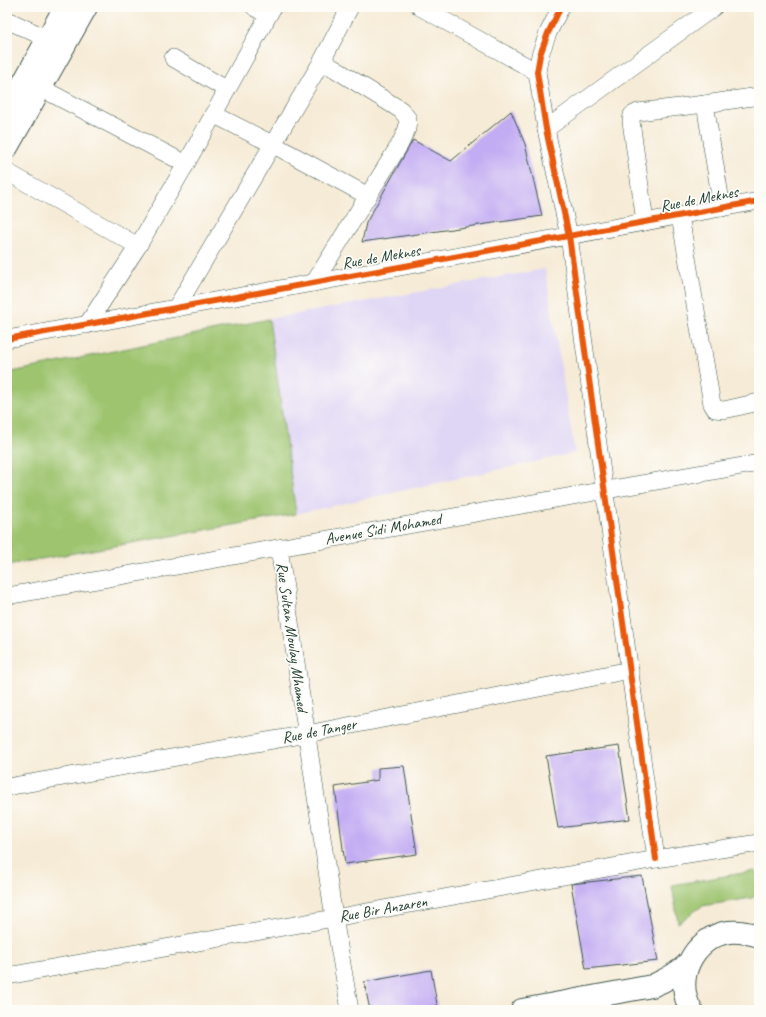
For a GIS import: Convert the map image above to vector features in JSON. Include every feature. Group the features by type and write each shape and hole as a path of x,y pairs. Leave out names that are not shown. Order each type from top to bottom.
{"main road":[{"path":"7,113 66,7"},
{"path":"7,148 86,7"},
{"path":"691,1010 685,996 684,985 688,964 693,955 708,940 718,935 728,932 756,932"},
{"path":"522,1010 652,986 677,973 688,964"}],"street":[{"path":"176,308 274,145 322,61 350,7"},
{"path":"420,7 537,72"},
{"path":"561,7 548,33 540,54 537,72 546,129 569,236 656,859"},
{"path":"546,129 714,7"},
{"path":"87,325 138,246 186,164 226,90 265,10"},
{"path":"7,20 48,39"},
{"path":"173,58 226,90"},
{"path":"314,283 400,144 407,129 408,119 401,110 322,61"},
{"path":"41,88 186,164"},
{"path":"645,222 631,121 632,115 638,112 759,96"},
{"path":"705,104 722,208"},
{"path":"212,114 274,145 368,196"},
{"path":"7,172 138,246"},
{"name":"Rue de Meknes","path":"7,339 759,201"},
{"path":"680,216 712,404 716,409 724,410 759,402"},
{"name":"Avenue Sidi Mohamed","path":"7,596 759,463"},
{"name":"Rue Sultan Moulay Mhamed","path":"279,548 334,918 350,1010"},
{"name":"Rue de Tanger","path":"7,787 307,734 630,670"},
{"name":"Rue Bir Anzaren","path":"7,976 656,859 759,842"}],"shaded area":[{"path":"545,269 575,453 296,514 269,319"}],"green space":[{"path":"269,319 296,514 7,565 7,373"},
{"path":"755,871 759,878 759,894 752,898 702,906 678,923 672,885"}],"building":[{"path":"511,111 525,144 542,216 362,242 366,223 413,140 451,161"},
{"path":"619,746 630,819 558,828 546,756"},
{"path":"404,766 417,854 345,864 335,787 378,780 378,768"},
{"path":"642,876 658,961 586,969 571,884"},
{"path":"431,970 438,1010 370,1010 364,982"}],"cycle path":[{"path":"561,7 548,33 540,55 537,72 546,129 569,236 656,859"},
{"path":"7,339 759,201"}]}
